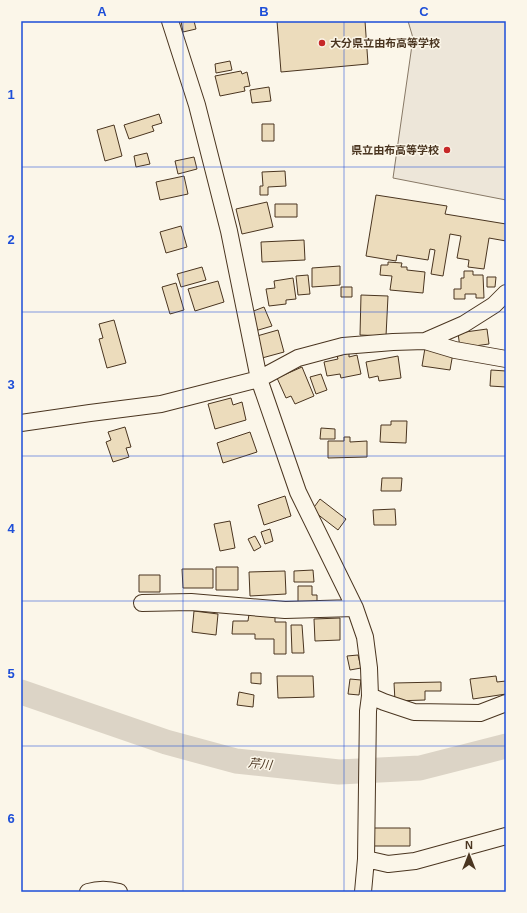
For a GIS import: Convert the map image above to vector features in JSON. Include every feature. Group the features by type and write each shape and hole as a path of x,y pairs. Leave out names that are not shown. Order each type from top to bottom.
{"street":[{"path":"170,21 197,105 229,231 259,379 298,492 355,608 365,638 369,668 369,704 366,859 363,892"},
{"path":"425,341 464,324 494,305 506,293"},
{"path":"21,423 161,404 259,379 298,358 343,346 425,341 455,350 506,359"},
{"path":"142,603 191,602 285,610 355,608"},
{"path":"369,704 384,702 414,712 480,713 506,702"},
{"path":"366,859 388,864 415,861 506,836"},
{"path":"88,892 96,890 111,890 119,892"}],"shaded area":[{"path":"408,21 506,21 506,200 393,178 413,38"}],"building":[{"path":"181,21 194,21 196,29 183,32"},
{"name":"大分県立由布高等学校","path":"277,21 365,21 368,64 281,72"},
{"path":"230,61 232,70 216,73 215,64"},
{"path":"241,71 242,74 247,72 250,86 244,87 245,91 220,96 215,76"},
{"path":"269,87 271,101 252,103 250,90"},
{"path":"159,114 162,123 152,126 154,131 129,139 124,125"},
{"path":"262,124 274,124 274,141 262,141"},
{"path":"114,125 122,156 105,161 97,130"},
{"path":"147,153 150,164 136,167 134,156"},
{"path":"194,157 197,169 178,174 175,161"},
{"path":"285,171 286,186 268,187 268,195 260,195 260,186 263,186 262,172"},
{"path":"184,176 188,194 160,200 156,182"},
{"path":"376,195 447,206 445,214 506,224 506,241 489,238 484,269 468,267 469,260 457,258 461,236 450,234 443,276 431,274 435,250 430,249 428,260 397,255 396,261 366,256"},
{"path":"267,202 273,227 242,234 236,209"},
{"path":"275,204 297,204 297,217 275,217"},
{"path":"181,226 187,247 166,253 160,232"},
{"path":"304,240 305,260 262,262 261,242"},
{"path":"388,262 402,263 401,267 407,267 407,270 425,272 423,293 390,290 392,276 380,275 381,265 388,265"},
{"path":"340,266 340,285 312,287 312,268"},
{"path":"202,267 206,280 181,287 177,274"},
{"path":"464,271 473,271 473,275 483,275 484,298 476,298 476,294 465,294 465,299 454,299 454,289 461,289 461,278 464,278"},
{"path":"308,275 310,294 298,295 296,276"},
{"path":"487,277 496,277 495,287 487,287"},
{"path":"293,278 296,299 286,300 286,304 269,306 266,289 275,288 274,281"},
{"path":"218,281 224,302 195,311 188,289"},
{"path":"176,283 184,310 170,314 162,287"},
{"path":"341,287 352,287 352,297 341,297"},
{"path":"361,295 388,296 386,336 360,335"},
{"path":"264,307 272,326 255,331 251,312"},
{"path":"114,320 126,363 107,368 99,339 103,338 99,324"},
{"path":"487,329 489,344 460,348 458,333"},
{"path":"278,330 284,352 262,358 257,336"},
{"path":"425,348 453,353 450,370 422,366"},
{"path":"349,353 349,357 357,355 361,374 341,378 340,374 327,376 324,362 338,359 337,356"},
{"path":"398,356 401,378 379,381 378,376 369,378 366,362"},
{"path":"302,367 314,396 295,404 291,396 286,398 277,378"},
{"path":"491,370 506,371 506,387 490,386"},
{"path":"321,374 327,390 316,394 310,377"},
{"path":"231,398 233,405 242,402 246,420 215,429 208,404"},
{"path":"391,421 407,421 406,443 380,442 381,425 391,425"},
{"path":"125,427 131,447 126,448 129,457 113,462 106,442 111,440 108,432"},
{"path":"321,428 335,429 335,439 320,439"},
{"path":"250,432 257,452 223,463 217,443"},
{"path":"344,437 350,437 350,442 367,441 367,457 328,458 328,441 344,441"},
{"path":"382,478 402,478 401,491 381,491"},
{"path":"285,496 291,516 264,525 258,505"},
{"path":"320,499 346,519 338,530 312,510"},
{"path":"395,509 396,525 374,525 373,510"},
{"path":"230,521 235,548 220,551 214,524"},
{"path":"270,529 273,541 265,544 261,532"},
{"path":"255,536 261,547 254,551 248,539"},
{"path":"216,567 238,567 238,590 216,590"},
{"path":"182,569 213,569 213,588 183,588"},
{"path":"313,570 314,582 294,582 294,571"},
{"path":"285,571 286,594 250,596 249,572"},
{"path":"139,575 160,575 160,592 139,592"},
{"path":"298,586 312,586 312,595 317,595 317,606 298,606"},
{"path":"194,611 218,614 216,635 192,632"},
{"path":"249,614 275,615 275,622 286,622 286,654 274,654 274,639 255,639 255,634 232,634 233,621 248,621"},
{"path":"340,618 340,640 315,641 314,619"},
{"path":"291,625 302,625 304,653 292,653"},
{"path":"358,655 361,668 350,670 347,656"},
{"path":"251,673 261,673 261,684 251,683"},
{"path":"277,676 313,676 314,697 278,698"},
{"path":"496,676 497,682 506,681 506,694 473,699 470,679"},
{"path":"350,679 361,680 359,695 348,694"},
{"path":"441,682 441,691 425,691 425,700 395,701 394,683"},
{"path":"239,692 254,695 253,707 237,705"},
{"path":"374,828 410,828 410,846 374,846"}],"waterway":[{"name":"芹川","path":"21,692 166,742 236,761 339,772 420,768 506,746"}],"place":[{"name":"大分県立由布高等学校","path":"322,43"},
{"name":"県立由布高等学校","path":"447,150"}]}
